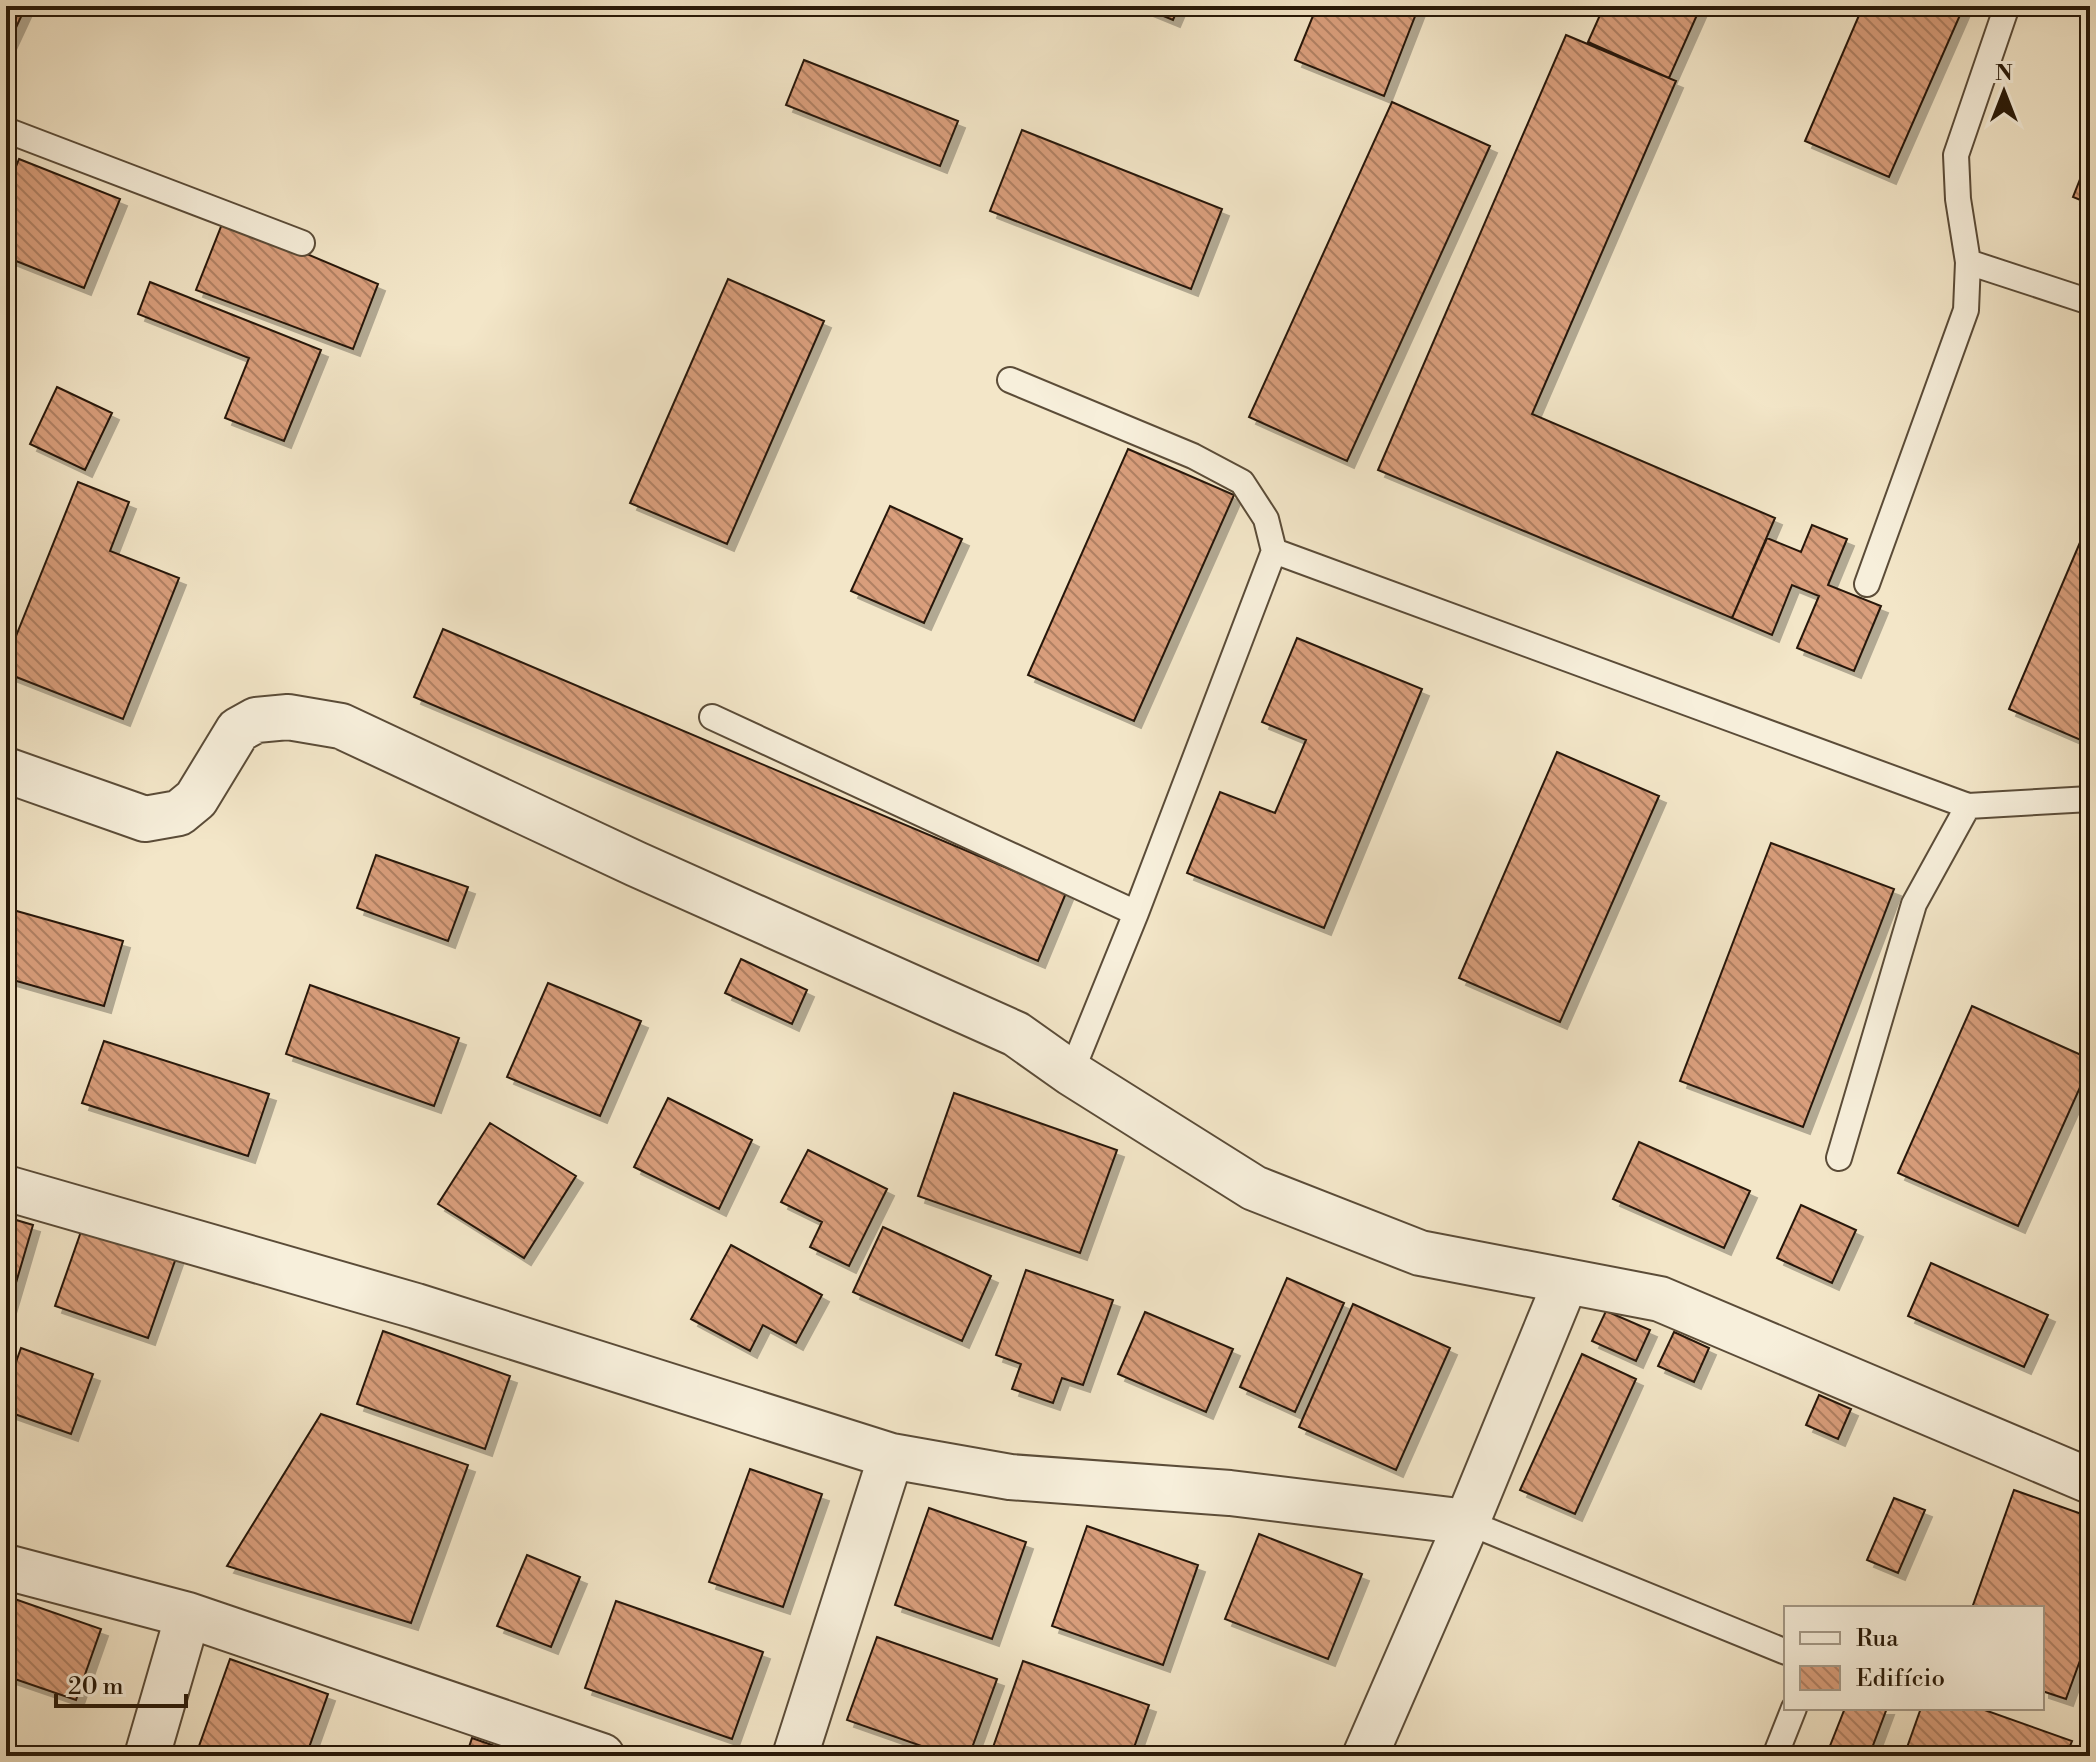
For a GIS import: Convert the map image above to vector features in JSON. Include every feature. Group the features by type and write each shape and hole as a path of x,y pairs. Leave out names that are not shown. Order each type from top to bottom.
{"street":[{"path":"6,770 145,819 179,813 196,799 238,730 256,720 288,717 341,726 650,870 1016,1034 1071,1073 1254,1188 1420,1253 1660,1299 2090,1481"},
{"path":"6,1188 416,1306 891,1456 1010,1477 1230,1493 1467,1522"},
{"path":"1365,1756 1467,1522 1566,1281"},
{"path":"795,1756 891,1456"},
{"path":"6,1567 188,1615 602,1756"},
{"path":"147,1756 188,1615"}],"lane":[{"path":"1867,584 1966,310 1968,262 1958,199 1956,155 2007,6"},
{"path":"6,130 302,243"},
{"path":"1968,262 2090,302"},
{"path":"1010,380 1193,456 1242,482 1266,519 1274,551 1136,913 1071,1073"},
{"path":"1274,551 1968,806 2090,799"},
{"path":"712,717 1136,913"},
{"path":"1839,1158 1914,904 1968,806"},
{"path":"1467,1522 1784,1651"},
{"path":"1775,1756 1793,1710"}],"building":[{"path":"6,6 26,6 6,49"},
{"path":"1139,6 1179,6 1173,20"},
{"path":"1317,6 1419,6 1384,96 1295,60"},
{"path":"1604,6 1701,6 1669,78 1588,42"},
{"path":"1863,6 1964,6 1889,177 1805,141"},
{"path":"1566,35 1676,81 1532,414 1775,518 1732,618 1378,470"},
{"path":"804,60 958,121 940,166 786,105"},
{"path":"1392,102 1490,146 1347,461 1249,417"},
{"path":"1022,130 1222,209 1191,289 990,211"},
{"path":"2090,154 2090,204 2073,197"},
{"path":"19,159 120,199 84,288 6,257 6,192"},
{"path":"224,219 378,284 353,349 196,290"},
{"path":"728,279 824,321 727,544 630,503"},
{"path":"150,282 321,350 284,441 225,418 249,358 138,314"},
{"path":"57,387 112,413 85,470 30,444"},
{"path":"1128,449 1234,495 1134,721 1028,675"},
{"path":"78,482 129,502 110,551 179,578 123,719 6,673 6,661"},
{"path":"890,506 962,539 924,623 851,591"},
{"path":"2090,519 2090,744 2009,709"},
{"path":"1812,525 1847,539 1828,585 1881,606 1854,671 1797,648 1819,596 1792,585 1772,635 1732,618 1767,538 1801,552"},
{"path":"443,629 1066,893 1038,961 414,697"},
{"path":"1297,638 1422,689 1324,928 1187,873 1220,792 1275,813 1306,740 1262,722"},
{"path":"1557,752 1659,796 1560,1022 1459,978"},
{"path":"1771,843 1894,889 1803,1127 1680,1081"},
{"path":"376,855 468,887 448,941 357,908"},
{"path":"6,908 123,941 104,1006 6,978"},
{"path":"741,959 807,990 792,1024 725,993"},
{"path":"548,983 641,1021 600,1116 507,1077"},
{"path":"310,985 459,1038 434,1106 286,1054"},
{"path":"1972,1006 2090,1059 2018,1226 1898,1173"},
{"path":"104,1041 269,1094 248,1156 82,1103"},
{"path":"954,1093 1117,1150 1080,1253 918,1196"},
{"path":"668,1098 752,1140 719,1209 634,1167"},
{"path":"490,1123 576,1176 524,1258 438,1204"},
{"path":"1639,1142 1750,1191 1724,1248 1613,1199"},
{"path":"808,1150 887,1189 849,1266 810,1247 822,1222 781,1202"},
{"path":"1801,1205 1856,1230 1832,1283 1777,1258"},
{"path":"6,1217 33,1225 8,1310 6,1310"},
{"path":"84,1223 177,1255 148,1338 55,1306"},
{"path":"883,1227 991,1276 962,1341 853,1292"},
{"path":"731,1245 822,1295 796,1343 763,1325 750,1351 691,1319"},
{"path":"1931,1263 2048,1315 2024,1367 1908,1316"},
{"path":"1026,1270 1113,1300 1083,1385 1062,1378 1053,1403 1012,1389 1021,1364 996,1355"},
{"path":"1287,1278 1344,1303 1295,1412 1240,1387"},
{"path":"1353,1304 1450,1348 1396,1470 1299,1427"},
{"path":"1606,1311 1650,1330 1636,1361 1592,1341"},
{"path":"1145,1312 1233,1349 1206,1412 1118,1374"},
{"path":"383,1331 510,1376 485,1449 357,1404"},
{"path":"1674,1332 1709,1348 1694,1382 1658,1366"},
{"path":"21,1348 93,1374 71,1434 6,1411 6,1390"},
{"path":"1582,1354 1636,1379 1575,1514 1520,1490"},
{"path":"1819,1395 1851,1409 1838,1439 1806,1425"},
{"path":"321,1414 468,1465 411,1623 227,1566"},
{"path":"750,1469 822,1494 783,1607 709,1582"},
{"path":"2014,1490 2090,1517 2090,1633 2066,1699 2044,1692 2044,1606 1973,1606"},
{"path":"1894,1498 1925,1510 1898,1573 1867,1560"},
{"path":"929,1508 1026,1542 992,1639 895,1605"},
{"path":"1087,1526 1198,1565 1163,1665 1052,1626"},
{"path":"1259,1534 1362,1574 1328,1659 1225,1619"},
{"path":"527,1555 580,1577 551,1647 497,1626"},
{"path":"6,1596 101,1629 76,1700 6,1676"},
{"path":"616,1601 763,1652 732,1739 585,1688"},
{"path":"877,1637 997,1679 969,1756 950,1756 847,1720"},
{"path":"230,1659 328,1694 306,1756 218,1756 198,1749"},
{"path":"1023,1661 1149,1705 1131,1756 990,1756"},
{"path":"1844,1710 1886,1710 1869,1756 1826,1756"},
{"path":"1920,1710 1985,1710 2072,1741 2066,1756 1904,1756"},
{"path":"472,1738 523,1756 466,1756"}]}
